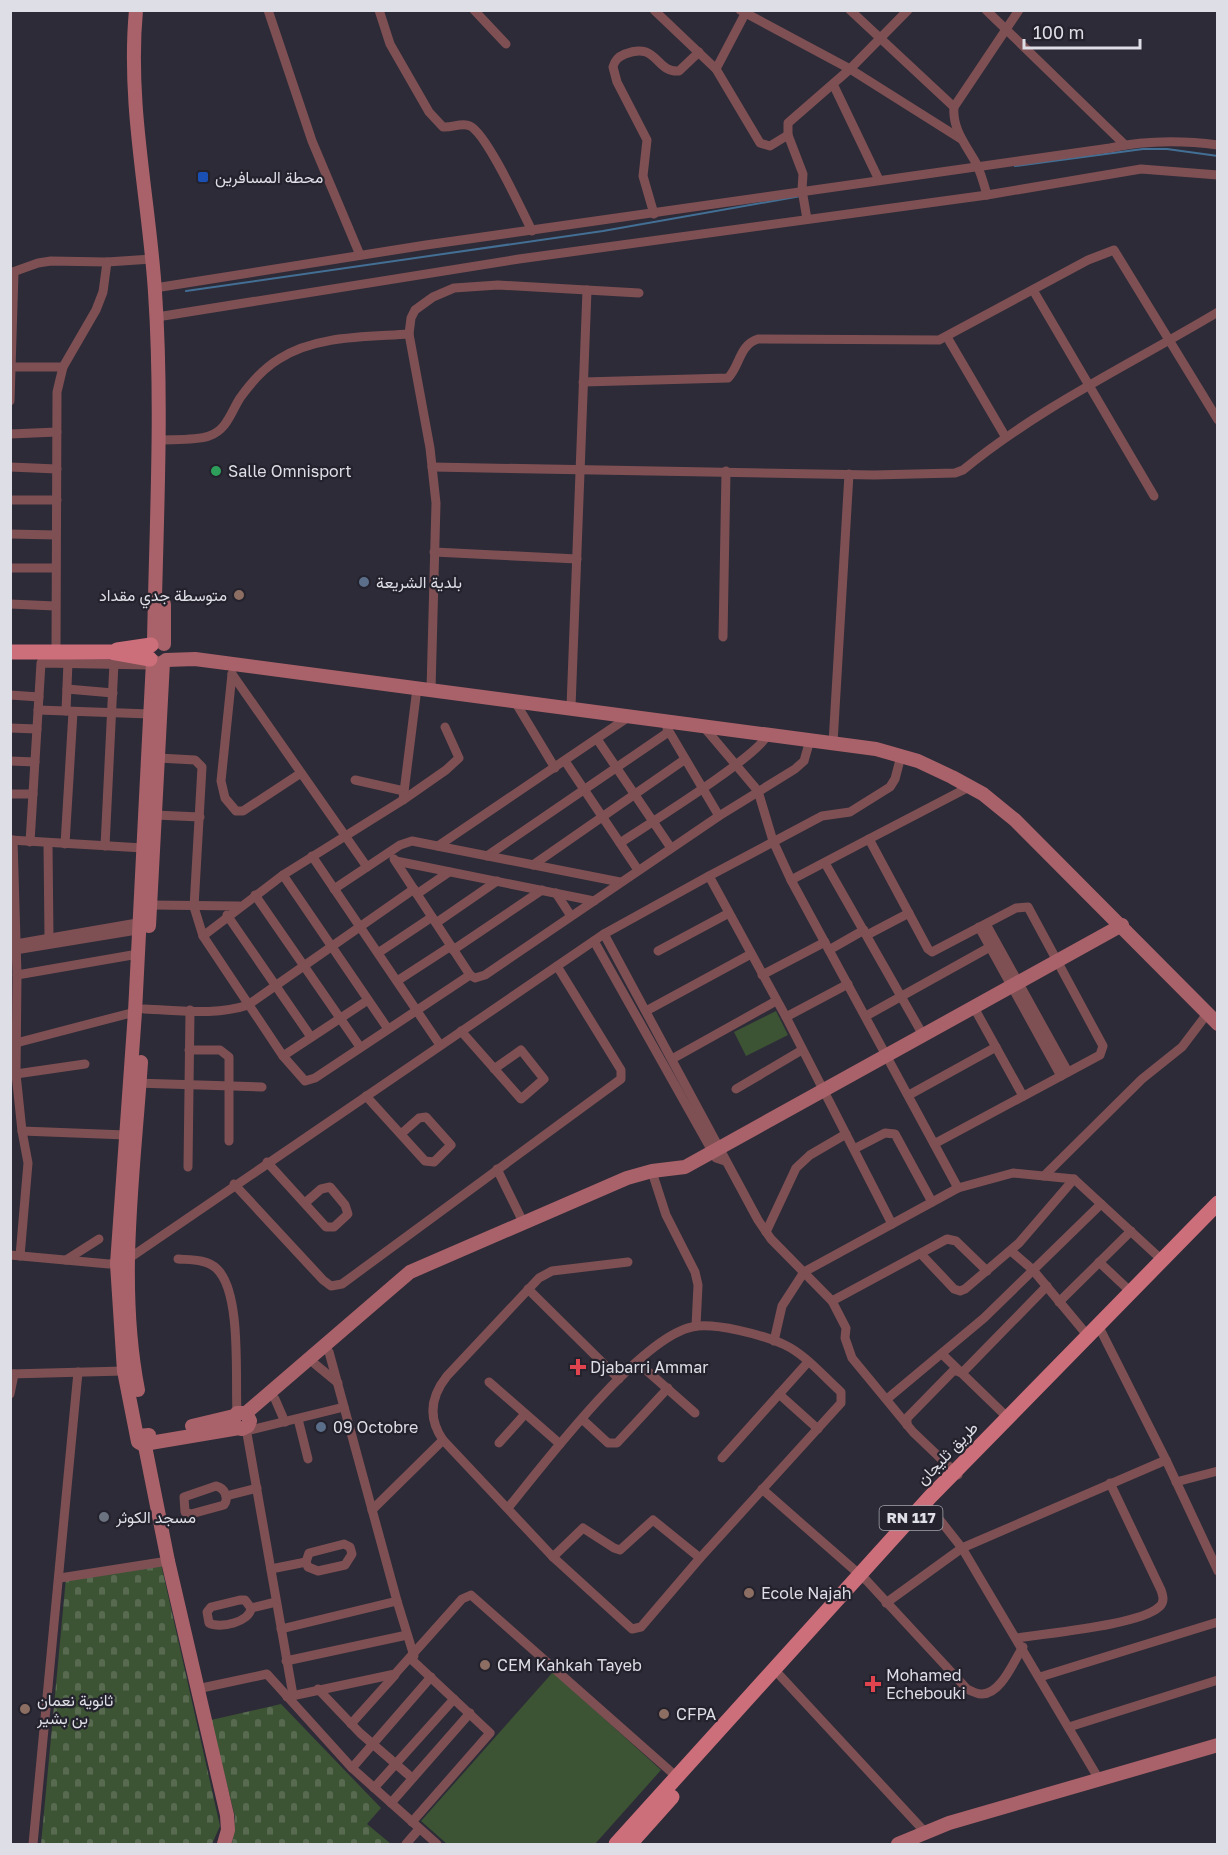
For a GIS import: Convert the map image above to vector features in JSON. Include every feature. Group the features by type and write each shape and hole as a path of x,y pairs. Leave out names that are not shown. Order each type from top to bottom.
{"main road":[{"path":"136,10 134,107 157,317 159,525 164,548 158,654 158,758 150,905 138,954 140,1010"},
{"path":"10,652 56,651 113,658 158,654 195,659 232,670 417,688 632,715 667,726 702,725 876,749 918,761 969,787 1015,820 1218,1024"},
{"path":"158,654 150,714 143,848 144,925 140,1010 122,1261 135,1378 168,1561 227,1815 228,1830 224,1845"},
{"path":"889,1058 923,1035 1017,987 1124,928"},
{"path":"146,1439 242,1422 275,1399 398,1292 424,1274 654,1178 688,1174 825,1093 977,1013 1017,987"},
{"path":"135,1083 126,1135 122,1261 124,1371 146,1439"},
{"path":"242,1422 411,1272 627,1178 652,1171 685,1167 720,1154"},
{"name":"طريق ثليجان","path":"863,1578 932,1510 957,1474 1218,1203"},
{"name":"طريق ثليجان","path":"616,1845 777,1672 1007,1418 1218,1216"},
{"name":"طريق ثليجان","path":"630,1845 777,1672"},
{"path":"898,1845 925,1832 1218,1745"}],"street":[{"path":"268,10 312,141 360,255"},
{"path":"391,10 381,15 390,44 432,117 443,127 464,124 474,128 499,167 532,231"},
{"path":"474,10 506,44"},
{"path":"654,10 716,69 760,143 770,146 788,135"},
{"path":"850,10 954,107"},
{"path":"807,219 802,190 803,174 800,160 788,135 788,123 850,69 908,10"},
{"path":"986,10 1125,145"},
{"path":"987,195 977,165 961,139 954,116 954,107 1019,10"},
{"path":"716,69 745,11 850,69 961,139"},
{"path":"654,214 643,176 647,140 617,82 613,67 620,57 640,50 647,51 667,69 679,71 699,52"},
{"path":"833,84 879,180"},
{"path":"155,288 360,255 1143,141 1191,141 1218,145"},
{"path":"157,317 519,259 987,195 1141,169 1218,175"},
{"path":"583,382 728,378 733,373 747,344 758,339 947,338 1088,260 1114,250 1218,420"},
{"path":"10,401 12,273 38,263 51,261 107,262 152,259"},
{"path":"56,651 57,392 63,367 96,310 103,292 107,262"},
{"path":"432,690 436,503 409,334 411,318 415,310 433,297 454,288 498,285 639,293"},
{"path":"571,707 587,290"},
{"path":"1034,290 1087,385 1154,496"},
{"path":"432,467 849,474 955,473 963,470 1005,436 1087,385 1218,312"},
{"path":"158,440 208,436 216,432 228,422 240,399 262,373 280,358 296,350 352,338 409,334"},
{"path":"947,338 1005,436"},
{"path":"11,367 63,367"},
{"path":"10,434 57,432"},
{"path":"10,467 57,469"},
{"path":"723,637 726,471"},
{"path":"832,743 849,474"},
{"path":"10,500 57,500"},
{"path":"10,534 56,535"},
{"path":"434,552 577,559"},
{"path":"10,568 55,568"},
{"path":"10,604 55,606"},
{"path":"30,842 41,663 113,658 105,846"},
{"path":"65,844 69,711 68,662"},
{"path":"232,670 221,781 225,798 236,811 243,811 301,773"},
{"path":"232,670 367,867"},
{"path":"404,796 417,688"},
{"path":"67,689 113,693"},
{"path":"10,695 39,697"},
{"path":"514,700 555,768"},
{"path":"38,710 150,714"},
{"path":"438,846 632,715"},
{"path":"702,725 758,791 773,841 791,880 958,1188"},
{"path":"487,856 616,768 667,726 684,760 719,816"},
{"path":"10,728 37,729"},
{"path":"203,936 227,915 283,875 347,837 404,796 446,770 459,758 445,728"},
{"path":"620,843 762,745 768,734"},
{"path":"597,739 671,848"},
{"path":"390,852 470,975 475,978 485,975 719,816 801,765 810,740"},
{"path":"143,848 12,840 13,946 17,975 13,1032 16,1043 14,1088 28,1163 15,1255 65,1260 122,1261 604,934 773,841 822,816 850,812 890,787 895,779 901,756"},
{"path":"158,758 199,762 202,767 194,907 203,936 283,1056 305,1082 315,1078 470,975"},
{"path":"533,865 684,760"},
{"path":"10,761 35,762"},
{"path":"565,761 638,870"},
{"path":"355,780 404,796"},
{"path":"791,880 969,787"},
{"path":"10,794 33,794"},
{"path":"155,814 200,816"},
{"path":"869,839 928,950 932,952 1021,906 1028,907 1103,1046 1100,1054 934,1144"},
{"path":"334,889 390,852 412,841 620,882"},
{"path":"48,844 49,938"},
{"path":"312,856 440,1045"},
{"path":"396,861 594,901"},
{"path":"825,862 923,1035"},
{"path":"16,1043 140,1010 235,1010 248,1005 361,928 449,872"},
{"path":"283,875 388,1029"},
{"path":"709,876 786,1017 892,1224"},
{"path":"378,953 497,881"},
{"path":"397,981 542,890"},
{"path":"556,893 571,916"},
{"path":"255,895 360,1047"},
{"path":"150,905 239,906"},
{"path":"658,951 729,913"},
{"path":"762,975 909,913"},
{"path":"227,915 277,984 311,1037"},
{"path":"13,946 144,925"},
{"path":"13,946 49,938 144,925"},
{"path":"983,926 990,947 1017,987"},
{"path":"983,926 1065,1074"},
{"path":"604,934 672,1059 720,1154"},
{"path":"594,941 766,1232 832,1301 846,1328 845,1338 852,1358 907,1425 957,1474"},
{"path":"866,1016 990,947"},
{"path":"17,975 138,954"},
{"path":"646,1011 751,954"},
{"path":"234,1184 323,1280 331,1286 336,1286 621,1079 621,1070 557,966"},
{"path":"786,1017 848,984"},
{"path":"283,1056 369,1000"},
{"path":"672,1059 776,1001"},
{"path":"188,1167 190,1010"},
{"path":"977,1013 1023,1096"},
{"path":"1044,1176 1142,1079 1182,1047 1207,1014"},
{"path":"461,1031 494,1069 522,1099 544,1079 522,1050 494,1069"},
{"path":"909,1095 996,1047"},
{"path":"189,1050 220,1050 227,1054 229,1141"},
{"path":"736,1089 802,1050"},
{"path":"16,1074 84,1064"},
{"path":"135,1083 261,1087"},
{"path":"366,1096 400,1134 429,1162 434,1162 451,1145 426,1117 419,1118 400,1134"},
{"path":"22,1131 126,1135"},
{"path":"854,1149 885,1133 895,1134 932,1202"},
{"path":"766,1232 796,1168 810,1155 846,1134"},
{"path":"267,1162 305,1203 330,1228 348,1214 345,1205 330,1187 321,1189 305,1203"},
{"path":"497,1169 524,1224"},
{"path":"774,1341 782,1306 804,1272 958,1188 1007,1173 1074,1179 1163,1261"},
{"path":"654,1178 666,1215 695,1272 698,1286 696,1326"},
{"path":"921,1254 954,1289 960,1291 1011,1251 1074,1179"},
{"path":"887,1399 984,1318 1101,1204"},
{"path":"1059,1302 1131,1232"},
{"path":"65,1260 99,1239"},
{"path":"832,1301 952,1239 987,1271"},
{"path":"1011,1251 1033,1270 1059,1302 1096,1332 1166,1460 1218,1571"},
{"path":"178,1259 211,1265 224,1277 228,1287 233,1310 242,1422 257,1488 287,1665 290,1696"},
{"path":"508,1508 560,1444 619,1379 637,1362 676,1333 696,1326 721,1328 774,1341 791,1348 843,1396 842,1403 636,1630 553,1557 443,1440 434,1415 435,1391 539,1278 552,1271 628,1262"},
{"path":"1099,1262 1131,1292"},
{"path":"962,1373 1047,1286"},
{"path":"528,1289 619,1379"},
{"path":"329,1352 412,1657 454,1699 487,1727 490,1736 412,1822"},
{"path":"942,1354 1007,1418"},
{"path":"637,1362 695,1413"},
{"path":"722,1458 808,1362"},
{"path":"315,1364 338,1383"},
{"path":"907,1425 907,1418 954,1370 962,1373"},
{"path":"10,1394 12,1374 124,1371"},
{"path":"33,1845 78,1372"},
{"path":"489,1382 560,1444"},
{"path":"582,1419 608,1443 617,1443 668,1388"},
{"path":"779,1394 818,1429"},
{"path":"275,1399 285,1422"},
{"path":"242,1422 285,1422 344,1407"},
{"path":"499,1443 525,1414"},
{"path":"298,1419 308,1459"},
{"path":"372,1510 443,1440"},
{"path":"886,1603 962,1548 1166,1460"},
{"path":"1176,1482 1218,1472"},
{"path":"1020,1643 1130,1619 1149,1613 1161,1606 1163,1599 1161,1590 1110,1484"},
{"path":"216,1486 223,1490 226,1496 226,1502 219,1508 188,1514 182,1506 184,1497 216,1486"},
{"path":"226,1496 257,1488"},
{"path":"762,1490 863,1578 959,1684 982,1694 991,1691 999,1684 1020,1643"},
{"path":"932,1510 962,1548 1100,1781"},
{"path":"553,1557 583,1528 621,1550 653,1520 700,1558"},
{"path":"344,1544 350,1546 351,1559 345,1565 318,1571 308,1567 306,1562 309,1553 315,1550 344,1544"},
{"path":"60,1578 168,1561"},
{"path":"271,1569 306,1562"},
{"path":"351,1724 462,1599 471,1595 677,1777"},
{"path":"245,1600 251,1608 250,1614 244,1620 217,1626 209,1623 207,1612 211,1607 245,1600"},
{"path":"281,1629 397,1601"},
{"path":"251,1608 276,1602"},
{"path":"1040,1677 1218,1622"},
{"path":"198,1689 267,1674 287,1665 407,1635"},
{"path":"777,1672 827,1729 925,1832"},
{"path":"267,1674 290,1696 352,1768 437,1845"},
{"path":"290,1696 395,1674"},
{"path":"352,1768 431,1677"},
{"path":"1069,1727 1218,1680"},
{"path":"318,1689 373,1746 412,1778"},
{"path":"374,1788 454,1699"},
{"path":"391,1803 470,1713"},
{"path":"406,1845 419,1829"}],"green space":[{"path":"776,1011 788,1035 746,1056 734,1032"},
{"path":"161,1564 220,1826 212,1844 41,1844 66,1578"},
{"path":"553,1672 661,1770 595,1844 447,1844 421,1821"},
{"path":"281,1704 381,1808 367,1824 391,1844 232,1844 235,1817 211,1720"}],"waterway":[{"path":"1015,166 1143,149 1167,149 1218,156"},
{"path":"186,291 603,231 801,196"}],"place":[{"name":"محطة المسافرين","path":"203,177"},
{"name":"Salle Omnisport","path":"216,471"},
{"name":"بلدية الشريعة","path":"364,582"},
{"name":"متوسطة جدي مقداد","path":"239,595"},
{"name":"Djabarri Ammar","path":"578,1367"},
{"name":"09 Octobre","path":"321,1427"},
{"name":"مسجد الكوثر","path":"104,1517"},
{"name":"Ecole Najah","path":"749,1593"},
{"name":"CEM Kahkah Tayeb","path":"485,1665"},
{"name":"Mohamed Echebouki","path":"873,1684"},
{"name":"ثانوية نعمان بن بشير","path":"25,1709"},
{"name":"CFPA","path":"664,1714"}]}
